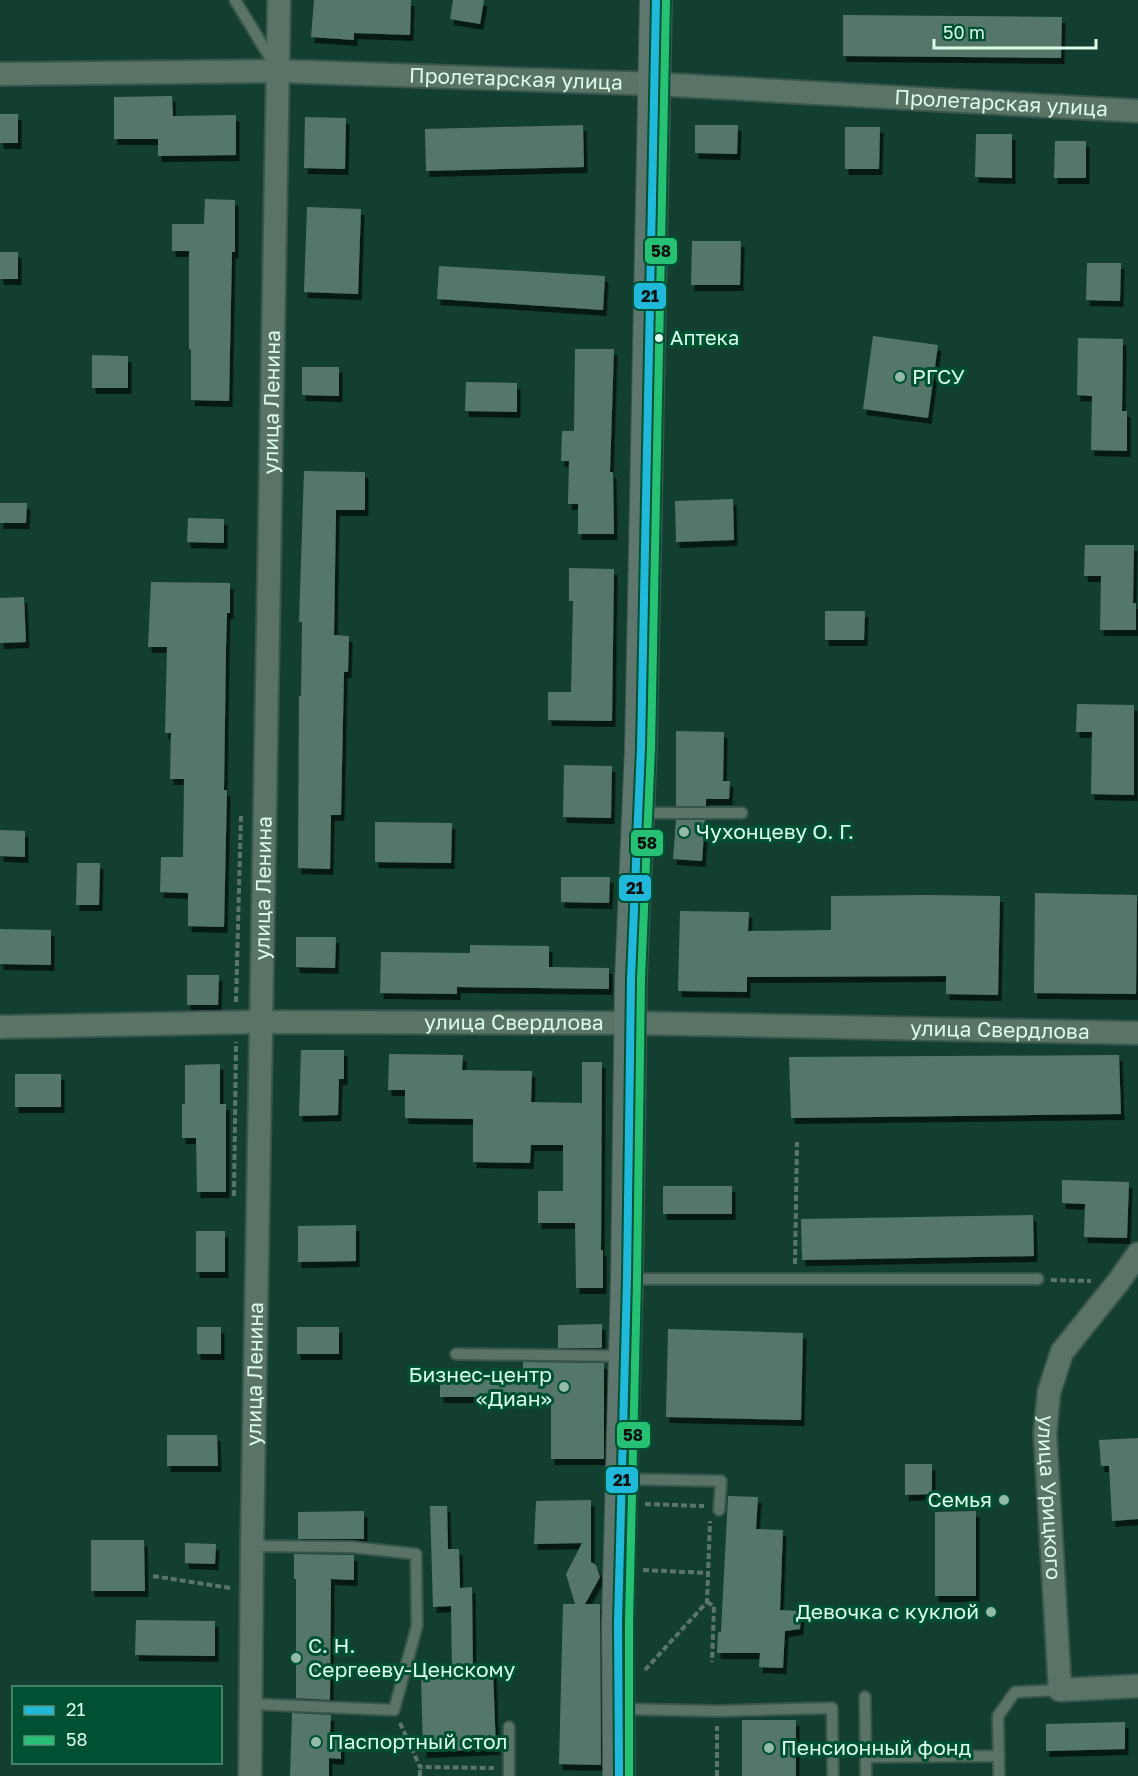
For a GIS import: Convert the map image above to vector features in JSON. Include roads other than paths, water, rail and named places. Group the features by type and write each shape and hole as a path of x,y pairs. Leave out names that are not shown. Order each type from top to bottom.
{"street":[{"name":"улица Ленина","path":"250,1776 279,0"},
{"path":"619,1776 618,1622 631,1023 639,813 656,0"},
{"name":"Пролетарская улица","path":"0,74 278,71 655,84 1138,111"},
{"name":"улица Свердлова","path":"0,1027 261,1022 631,1023 1138,1033"},
{"name":"улица Урицкого","path":"1060,1690 1045,1433 1048,1392 1062,1352 1138,1254"},
{"path":"1060,1690 1138,1686"}],"lane":[{"path":"235,0 278,71"},
{"path":"639,813 742,813"},
{"path":"627,1279 1038,1279"},
{"path":"456,1354 624,1356"},
{"path":"622,1479 721,1481 714,1510"},
{"path":"251,1704 394,1710 417,1626 416,1554 351,1547 252,1546"},
{"path":"999,1776 998,1716 1015,1692 1060,1690"},
{"path":"865,1697 866,1776"},
{"path":"619,1709 717,1711 832,1708 833,1776"},
{"path":"509,1727 509,1772"},
{"path":"866,1757 999,1756"}],"place":[{"name":"Аптека","path":"659,338"},
{"name":"РГСУ","path":"900,377"},
{"name":"Чухонцеву О. Г.","path":"684,832"},
{"name":"Бизнес-центр «Диан»","path":"564,1387"},
{"name":"Семья","path":"1004,1500"},
{"name":"Девочка с куклой","path":"991,1612"},
{"name":"С. Н. Сергееву-Ценскому","path":"296,1658"},
{"name":"Паспортный стол","path":"316,1742"},
{"name":"Пенсионный фонд","path":"769,1748"}]}
